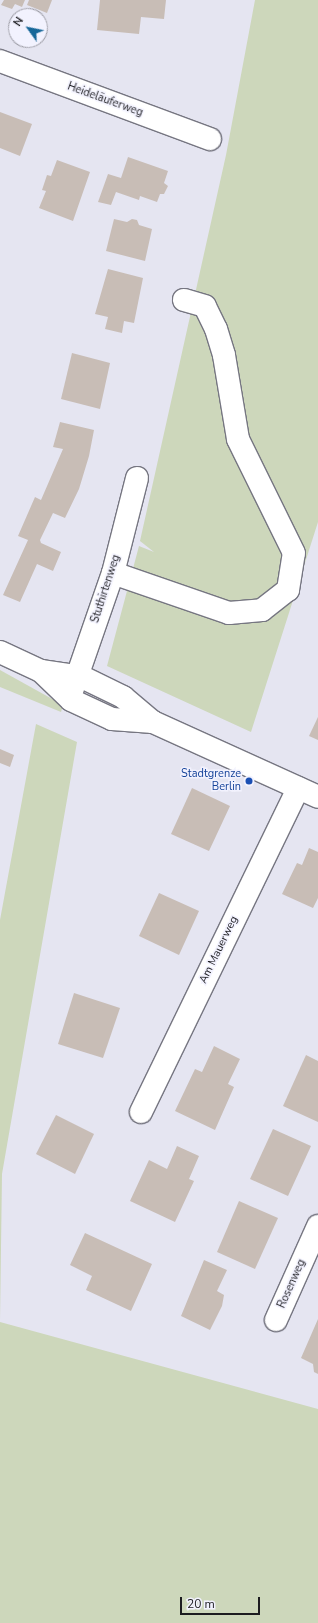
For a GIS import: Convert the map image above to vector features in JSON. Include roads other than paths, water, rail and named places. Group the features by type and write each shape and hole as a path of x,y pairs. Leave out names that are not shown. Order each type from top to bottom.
{"main road":[{"name":"Heideläuferweg","path":"0,60 210,139"},
{"path":"113,572 229,613 262,610 288,590 294,552 238,439 224,354 216,329 205,306 184,300"},
{"name":"Stuthirtenweg","path":"70,698 113,572 137,478"},
{"path":"0,652 41,671 77,676 102,686 123,697 153,722 318,797"},
{"path":"41,671 70,698 92,710 112,719 153,722"},
{"name":"Am Mauerweg","path":"141,1112 298,788"},
{"name":"Rosenweg","path":"276,1320 318,1226"}],"place":[{"name":"Stadtgrenze Berlin","path":"249,781"}]}
